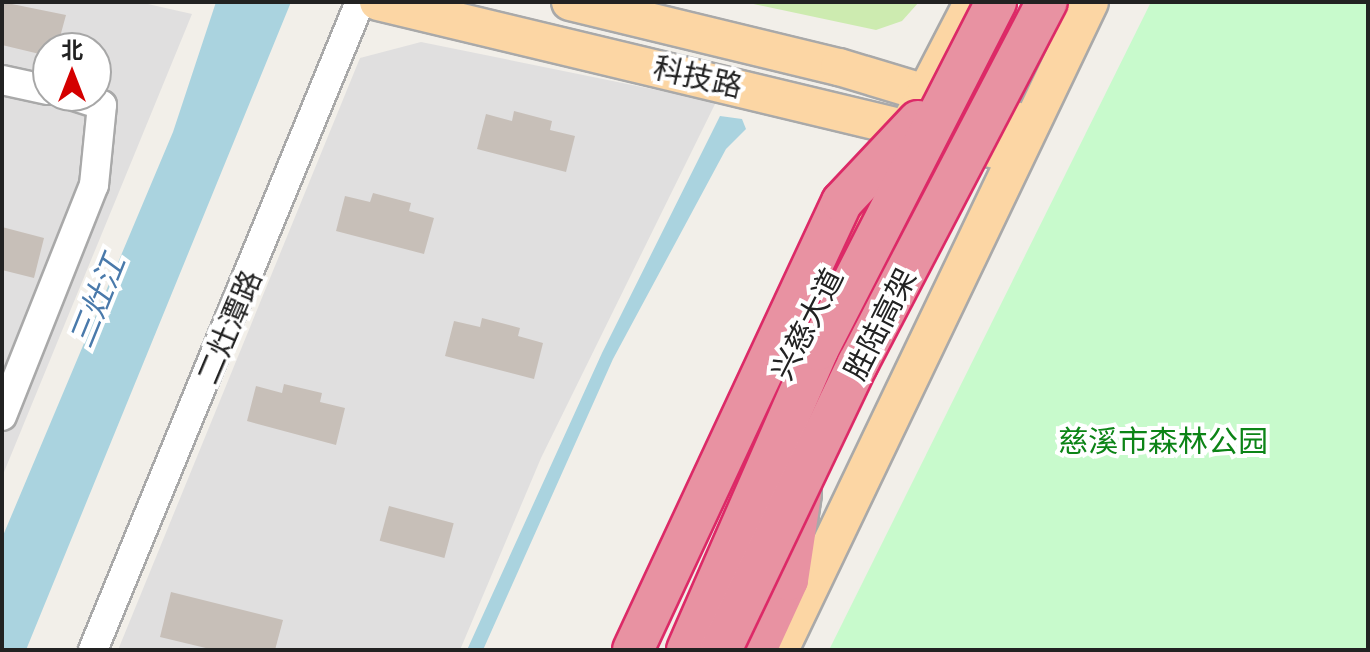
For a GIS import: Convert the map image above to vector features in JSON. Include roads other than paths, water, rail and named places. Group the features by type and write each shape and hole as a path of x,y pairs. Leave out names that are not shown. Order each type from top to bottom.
{"highway":[{"name":"胜陆高架","path":"687,650 818,350 948,89 996,2"},
{"name":"胜陆高架","path":"721,650 803,479 1047,2"},
{"path":"633,650 842,202 948,89"},
{"path":"756,650 788,580 803,479"}],"main road":[{"name":"科技路","path":"378,2 908,128 1024,140"},
{"name":"科技路","path":"570,2 839,67 1024,140"},
{"name":"兴慈大道","path":"649,650 973,2"},
{"path":"780,650 1090,2"}],"street":[{"name":"二灶潭路","path":"93,650 360,2"},
{"path":"2,80 32,87"},
{"path":"2,416 94,185 101,112"}],"water":[{"path":"216,2 291,2 26,650 2,650 2,538 173,132"},
{"path":"720,116 742,119 746,129 726,149 613,359 483,650 467,650 602,353"}],"water label":[{"name":"三灶江","path":"97,301"}],"park label":[{"name":"慈溪市森林公园","path":"1163,441"}]}
